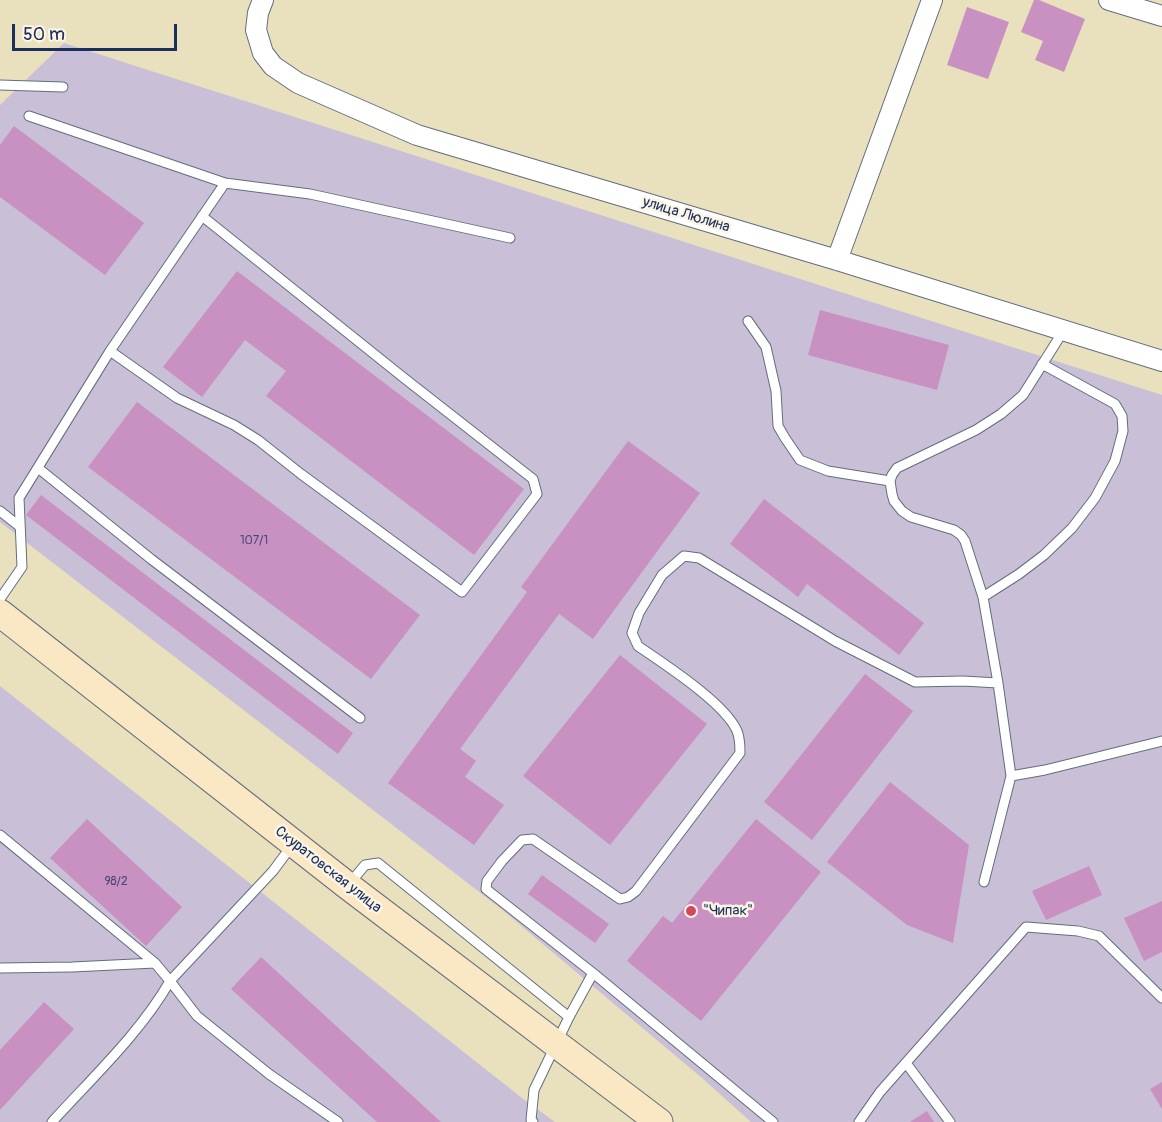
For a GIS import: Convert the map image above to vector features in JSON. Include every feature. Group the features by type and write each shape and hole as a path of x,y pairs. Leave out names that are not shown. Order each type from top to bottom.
{"street":[{"path":"837,260 932,0"},
{"path":"1109,0 1162,16"},
{"name":"улица Люлина","path":"261,6 256,30 263,53 273,66 298,83 417,135 837,260 1162,361"},
{"name":"Скуратовская улица","path":"0,613 348,886 659,1122"}],"lane":[{"path":"0,85 63,87"},
{"path":"29,116 225,183 310,194 510,238"},
{"path":"0,599 22,567 19,498 110,351 225,183"},
{"path":"110,351 177,398 234,425 258,440 462,592 537,494 533,479 202,216"},
{"path":"748,321 766,347 776,391 778,426 800,460 828,471 890,481"},
{"path":"984,882 1011,776 983,597 961,535 954,530 911,517 902,511 894,501 890,481 897,468 976,429 1000,414 1023,395 1064,330"},
{"path":"983,597 1044,555 1072,528 1095,498 1115,460 1123,431 1122,416 1115,404 1042,364"},
{"path":"38,468 152,559 360,718"},
{"path":"0,511 20,526"},
{"path":"773,1122 593,973 486,890 487,881 522,840 533,839 620,899 628,897 636,891 740,753 741,742 737,729 729,718 709,698 638,646 632,633 639,613 662,575 684,556 699,558 835,641 915,682 998,683"},
{"path":"1011,776 1045,770 1162,741"},
{"path":"0,835 155,963 197,1016 269,1074 338,1122"},
{"path":"52,1122 133,1033 161,997 170,981 273,871 294,844"},
{"path":"348,886 365,865 378,863 569,1017"},
{"path":"859,1122 880,1092 1026,927 1078,931 1099,936 1162,998"},
{"path":"0,968 155,963"},
{"path":"533,1122 531,1120 534,1089 593,973"},
{"path":"906,1063 950,1122"}],"shaded area":[{"path":"64,43 1162,395 1162,1122 751,1122 500,908 0,522 0,105"},
{"path":"0,686 522,1098 555,1122 0,1122"}],"building":[{"path":"1034,0 1085,19 1064,72 1035,60 1043,41 1021,32"},
{"path":"967,7 1009,22 988,79 947,65"},
{"path":"14,126 144,223 105,275 0,197 0,145"},
{"path":"237,271 524,489 474,555 266,396 286,371 245,340 202,397 163,367"},
{"path":"820,310 949,345 937,390 808,355"},
{"path":"137,402 420,615 371,679 88,467"},
{"path":"628,441 700,493 593,639 559,614 460,749 476,761 465,777 504,805 474,845 388,783 527,592 521,587"},
{"path":"41,495 353,733 338,754 26,515"},
{"path":"764,499 924,623 899,655 807,584 798,597 730,544"},
{"path":"620,655 707,724 610,845 523,776"},
{"path":"865,674 913,711 812,840 764,802"},
{"path":"890,782 969,845 953,943 907,925 827,862"},
{"path":"87,819 182,907 146,946 50,858"},
{"path":"756,819 821,872 701,1021 627,961 663,916 672,923"},
{"path":"1089,866 1102,895 1046,920 1032,891"},
{"path":"542,875 609,924 595,943 528,894"},
{"path":"1162,901 1162,952 1144,961 1124,918"},
{"path":"261,957 441,1122 377,1122 231,989"},
{"path":"44,1002 74,1029 0,1110 0,1050"},
{"path":"1162,1082 1162,1109 1150,1089"},
{"path":"927,1111 934,1122 910,1122"}],"place":[{"name":"\"Чипак\"","path":"691,911"}]}
